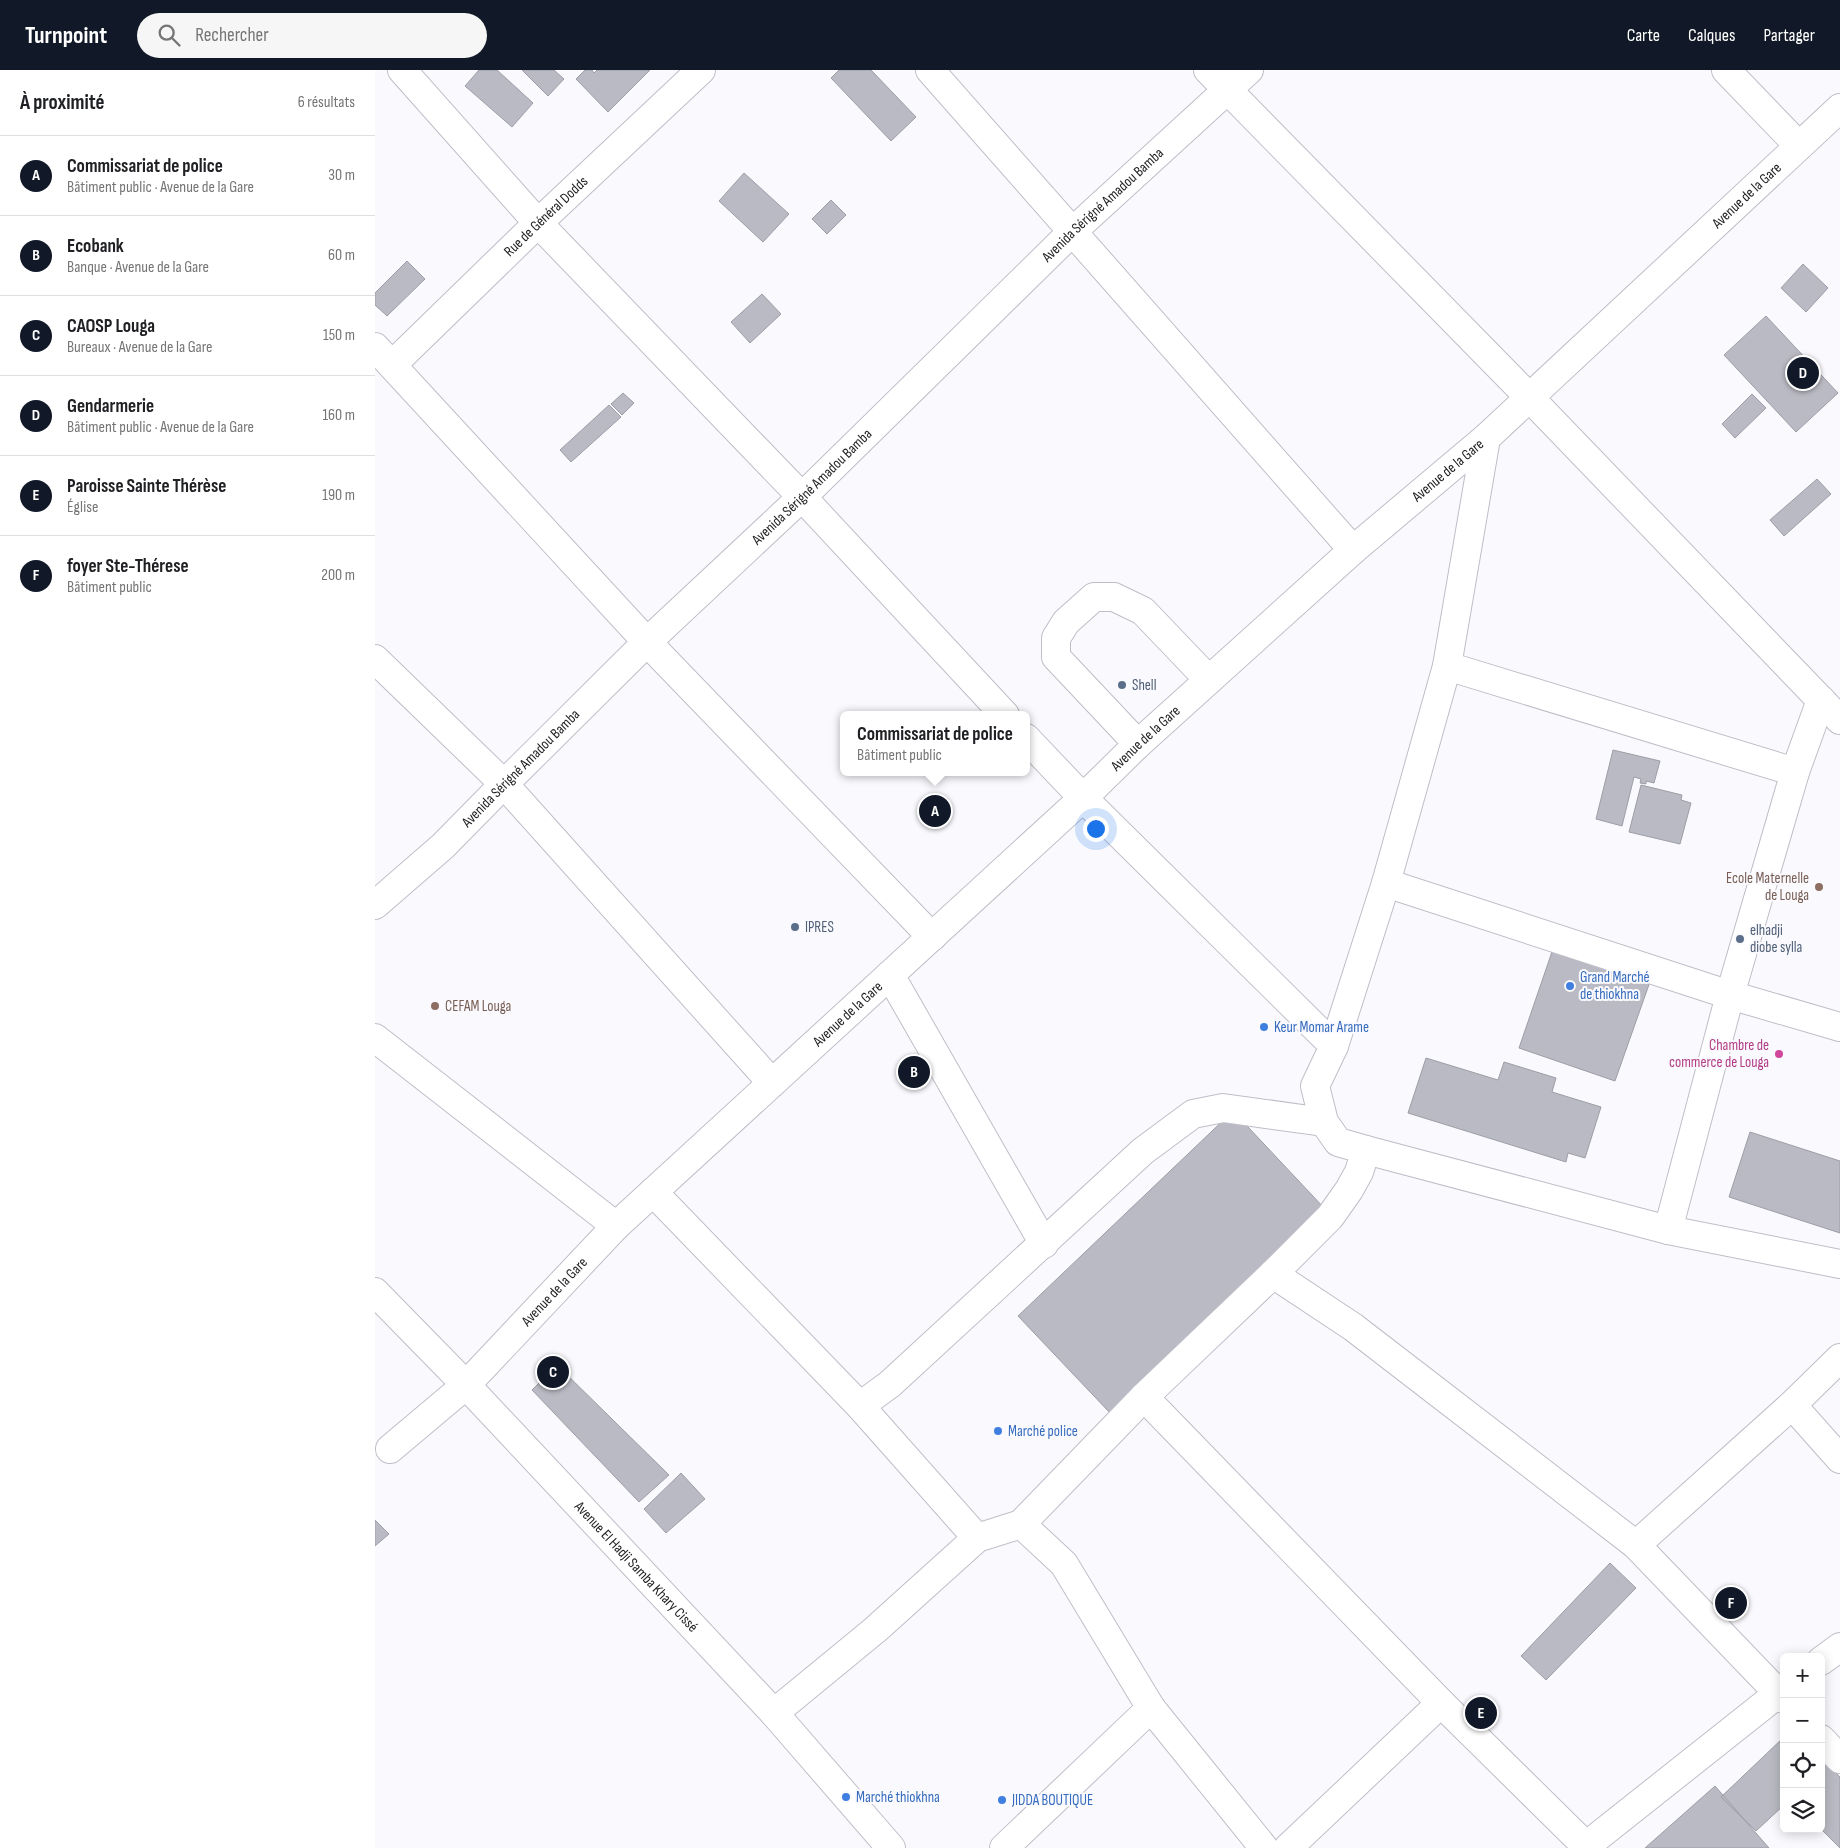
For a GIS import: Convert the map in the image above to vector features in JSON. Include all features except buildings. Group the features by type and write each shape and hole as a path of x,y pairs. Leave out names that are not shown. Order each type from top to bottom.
{"street":[{"path":"402,70 538,223 801,497 1001,711"},
{"name":"Rue de Général Dodds","path":"383,356 538,223 701,70"},
{"path":"930,70 1353,550"},
{"path":"1208,70 1529,397 1840,720"},
{"name":"Avenida Sérigné Amadou Bamba","path":"375,905 443,846 647,642 801,497 1073,231 1249,70"},
{"path":"1726,70 1799,146"},
{"name":"Avenue de la Gare","path":"390,1449 466,1385 616,1226 1083,798 1138,744 1353,550 1486,438 1840,108"},
{"path":"383,356 647,642 932,937"},
{"path":"1486,438 1447,666 1386,884 1334,1046 1315,1086 1324,1122 1338,1142 1367,1150 1668,1230 1840,1264"},
{"path":"1138,744 1055,657 1056,638 1066,622 1094,597 1114,597 1143,611 1209,680"},
{"path":"375,659 503,784 772,1083"},
{"path":"1447,666 1795,772"},
{"path":"1668,1230 1730,995 1795,772 1821,700"},
{"path":"1030,742 1083,798 1334,1046"},
{"path":"1386,884 1730,995 1840,1027"},
{"path":"890,975 1044,1244"},
{"path":"375,1038 616,1226"},
{"path":"860,1406 890,1384 1143,1151 1193,1114 1223,1108 1324,1122"},
{"path":"774,1713 875,1630 977,1538 1021,1524 1144,1397 1330,1217 1359,1172 1367,1150"},
{"path":"653,1192 860,1406 977,1538"},
{"path":"1273,1274 1353,1327 1636,1545 1780,1692"},
{"name":"Avenue El Hadji Samba Khary Cissé","path":"375,1292 466,1385 774,1713 891,1848"},
{"path":"1636,1545 1792,1406 1840,1358"},
{"path":"1144,1397 1441,1703 1587,1847 1780,1696"},
{"path":"1792,1406 1840,1459"},
{"path":"1021,1524 1064,1564 1151,1708 1264,1848"},
{"path":"1825,1658 1840,1647"},
{"path":"1288,1848 1441,1703"},
{"path":"1004,1848 1151,1708"},
{"path":"1825,1743 1840,1759"}],"place":[{"name":"Gendarmerie","path":"1803,373"},
{"name":"Shell","path":"1122,685"},
{"name":"Commissariat de police","path":"935,811"},
{"name":"Ecole Maternelle de Louga","path":"1819,887"},
{"name":"IPRES","path":"795,927"},
{"name":"elhadji diobe sylla","path":"1740,939"},
{"name":"Grand Marché de thiokhna","path":"1570,986"},
{"name":"CEFAM Louga","path":"435,1006"},
{"name":"Keur Momar Arame","path":"1264,1027"},
{"name":"Chambre de commerce de Louga","path":"1779,1054"},
{"name":"Ecobank","path":"914,1072"},
{"name":"CAOSP Louga","path":"553,1372"},
{"name":"Marché police","path":"998,1431"},
{"name":"foyer Ste-Thérese","path":"1731,1603"},
{"name":"Paroisse Sainte Thérèse","path":"1481,1713"},
{"name":"Marché thiokhna","path":"846,1797"},
{"name":"JIDDA BOUTIQUE","path":"1002,1800"}]}
